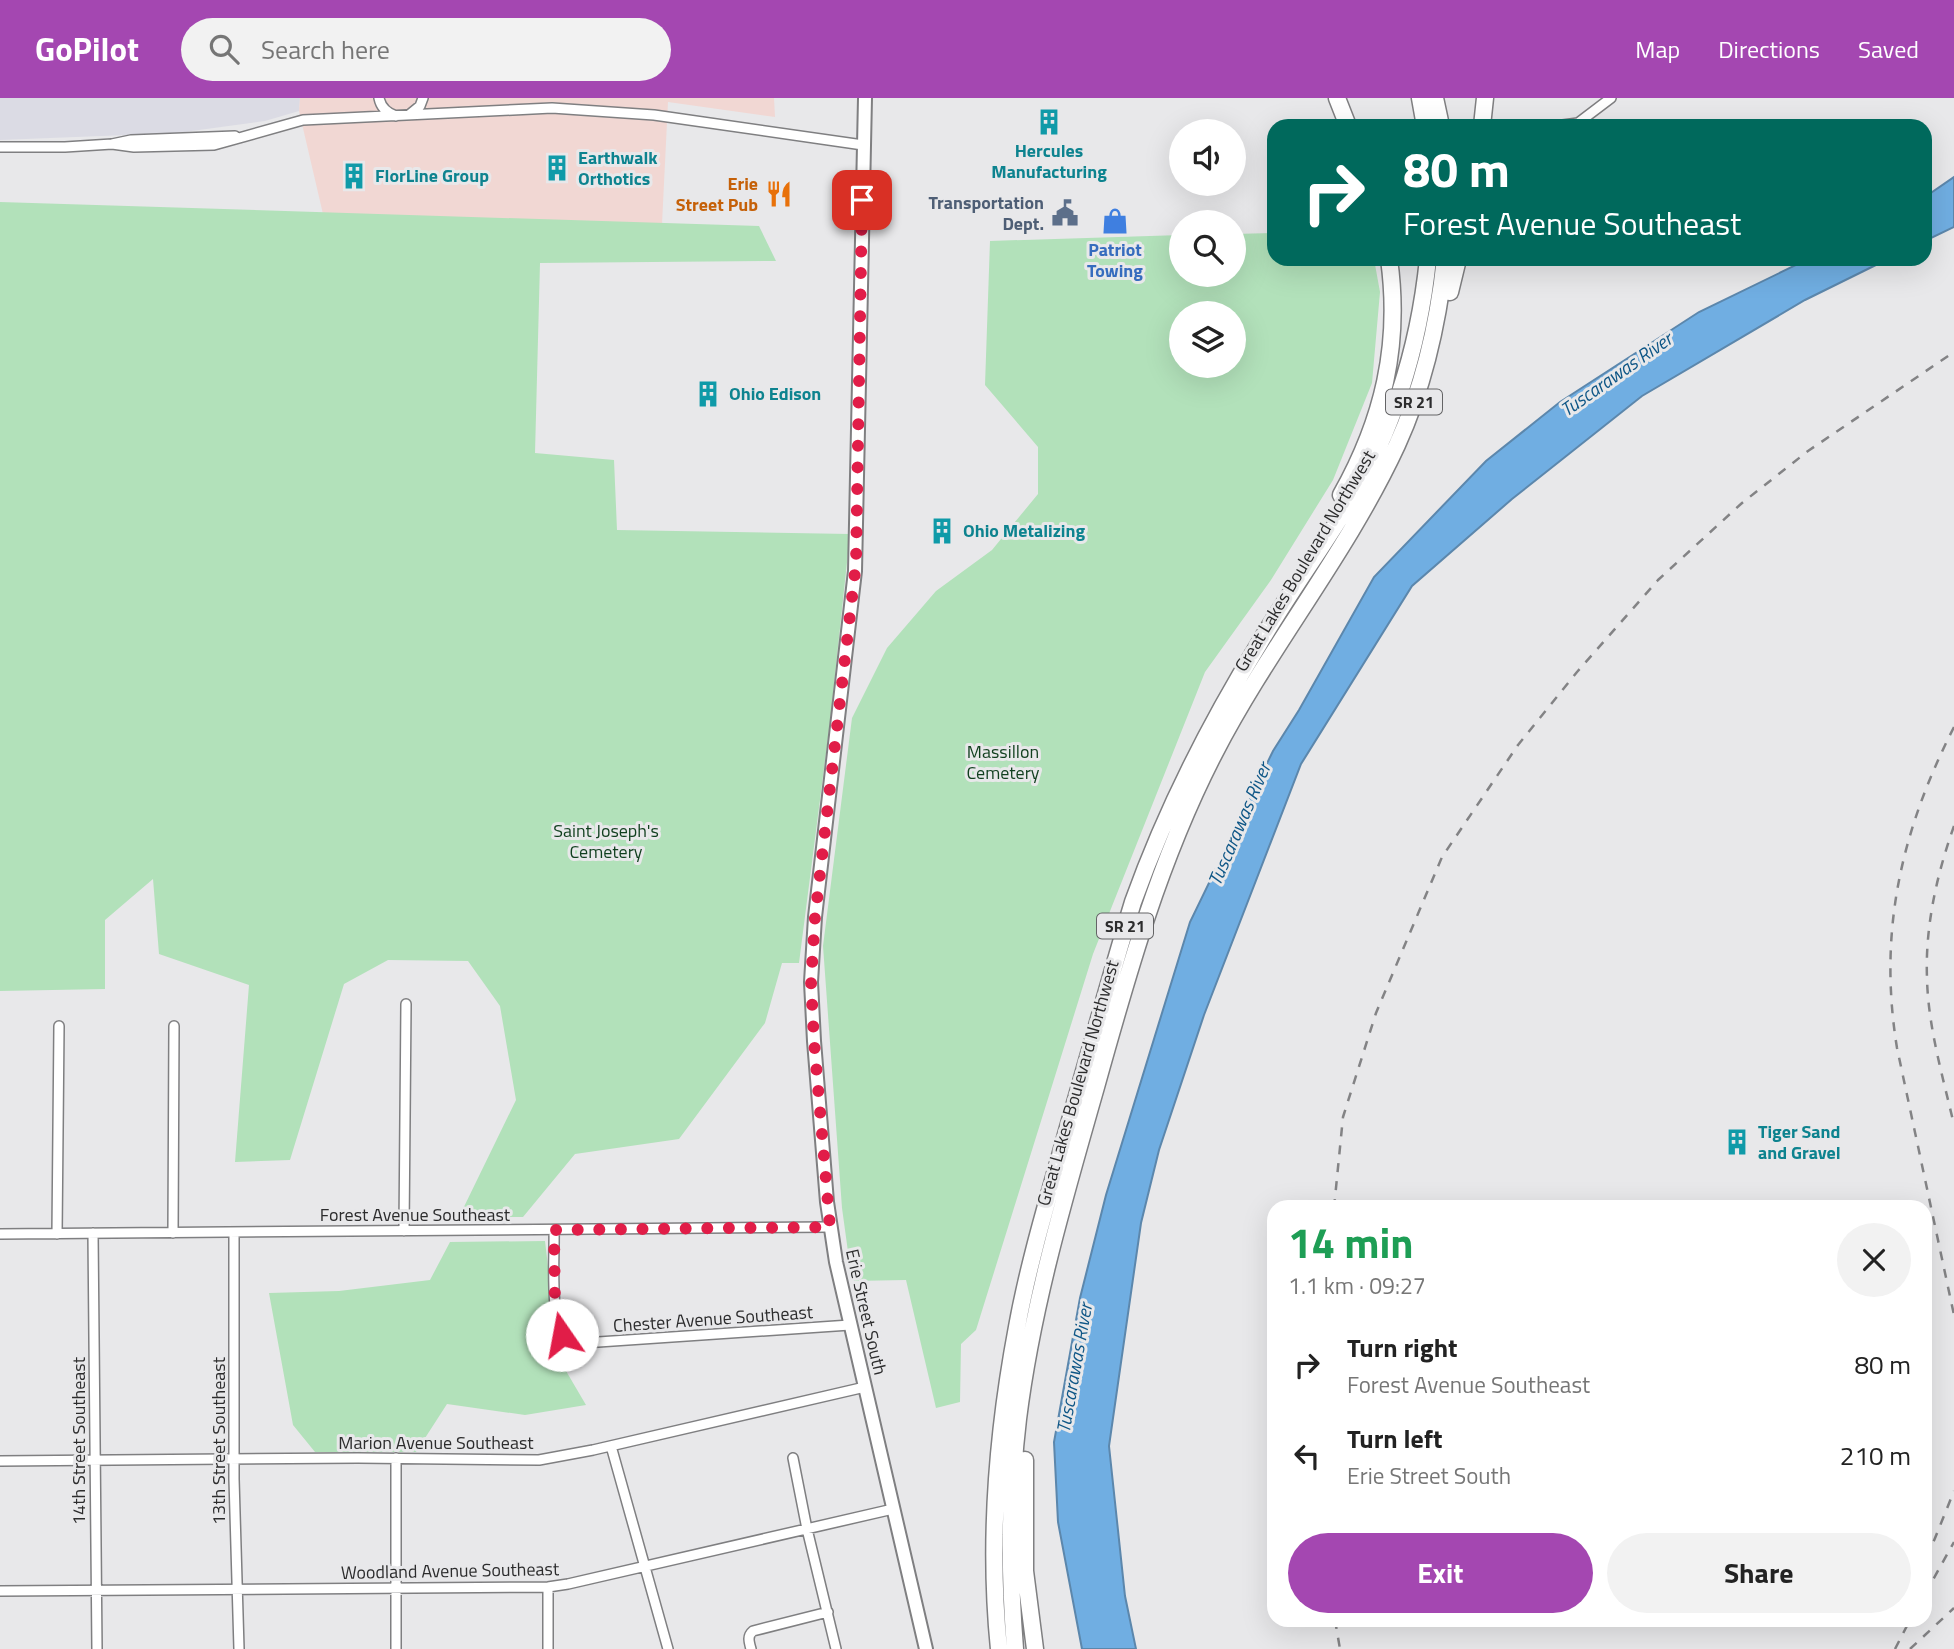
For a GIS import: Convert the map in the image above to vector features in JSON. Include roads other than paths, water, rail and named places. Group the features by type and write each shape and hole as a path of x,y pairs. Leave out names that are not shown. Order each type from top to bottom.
{"highway":[{"path":"1337,98 1345,119"},
{"path":"1420,98 1424,119"},
{"path":"1435,98 1440,119"},
{"path":"1483,119 1485,98"},
{"path":"1283,608 1292,583 1349,482 1380,407 1389,369 1393,330 1390,266"},
{"name":"Great Lakes Boulevard Northwest","path":"999,1649 994,1552 1000,1438 1017,1325 1040,1229 1120,946 1146,865 1193,760 1260,641 1346,508 1387,427 1412,353 1427,266"},
{"name":"Great Lakes Boulevard Northwest","path":"1016,1649 1011,1553 1014,1461 1021,1400 1040,1298 1065,1197 1129,970 1167,858 1199,786 1235,716 1376,487 1410,414 1429,355 1441,299 1444,266"},
{"path":"1349,533 1392,472 1413,424 1432,368 1456,266"},
{"path":"1035,1649 1026,1571 1024,1474 1029,1410 1040,1335 1040,1298"}],"main road":[{"name":"Erie Street South","path":"865,98 856,563 815,917 811,982 830,1227 864,1387 926,1649"}],"street":[{"path":"379,98 388,113 402,117 415,112 423,98"},
{"path":"1582,119 1611,98"},
{"path":"0,147 38,148 113,144 131,139 247,135 303,120 525,109 634,112 863,145"},
{"path":"404,1231 406,1004"},
{"path":"57,1234 59,1026"},
{"path":"173,1233 174,1026"},
{"name":"Forest Avenue Southeast","path":"0,1234 830,1227"},
{"name":"Chester Avenue Southeast","path":"554,1230 555,1308 562,1335 569,1344 850,1325"},
{"name":"14th Street Southeast","path":"93,1233 97,1649"},
{"name":"13th Street Southeast","path":"234,1233 234,1459 239,1649"},
{"name":"Marion Avenue Southeast","path":"0,1461 396,1458 538,1460 562,1457 864,1387"},
{"path":"611,1446 668,1649"},
{"path":"396,1458 397,1649"},
{"path":"793,1458 836,1649"},
{"name":"Woodland Avenue Southeast","path":"0,1591 548,1587 893,1509"},
{"path":"548,1587 548,1649"},
{"path":"751,1649 750,1634 753,1630 828,1612"}],"water":[{"path":"1954,177 1954,227 1932,238 1932,192"},
{"name":"Tuscarawas River","path":"1794,266 1874,266 1805,300 1642,396 1512,499 1412,586 1301,764 1204,1015 1159,1150 1141,1223 1109,1446 1125,1596 1136,1649 1082,1649 1058,1522 1054,1442 1080,1298 1106,1195 1190,922 1273,751 1374,577 1486,461 1560,402 1699,312"}],"railway":[{"path":"1335,1200 1343,1117 1376,1013 1442,857 1518,745 1577,672 1658,580 1742,503 1808,451 1954,352"},
{"path":"1929,1200 1897,1048 1890,964 1898,883 1908,844 1920,805 1954,727"},
{"path":"1954,826 1933,900 1927,959 1933,1033 1954,1125"},
{"path":"1932,1212 1954,1315"},
{"path":"1932,1546 1954,1491"},
{"path":"1932,1581 1954,1542"},
{"path":"1910,1649 1954,1608"},
{"path":"1336,1627 1340,1649"},
{"path":"1895,1649 1906,1627"}],"place":[{"name":"Hercules Manufacturing","path":"1049,122"},
{"name":"Earthwalk Orthotics","path":"557,168"},
{"name":"FlorLine Group","path":"354,176"},
{"name":"Erie Street Pub","path":"779,194"},
{"name":"Transportation Dept.","path":"1065,213"},
{"name":"Patriot Towing","path":"1115,221"},
{"name":"Ohio Edison","path":"708,394"},
{"name":"Ohio Metalizing","path":"942,531"},
{"name":"Tiger Sand and Gravel","path":"1737,1142"}],"park label":[{"name":"Massillon Cemetery","path":"1003,762"},
{"name":"Saint Joseph's Cemetery","path":"606,841"}]}
